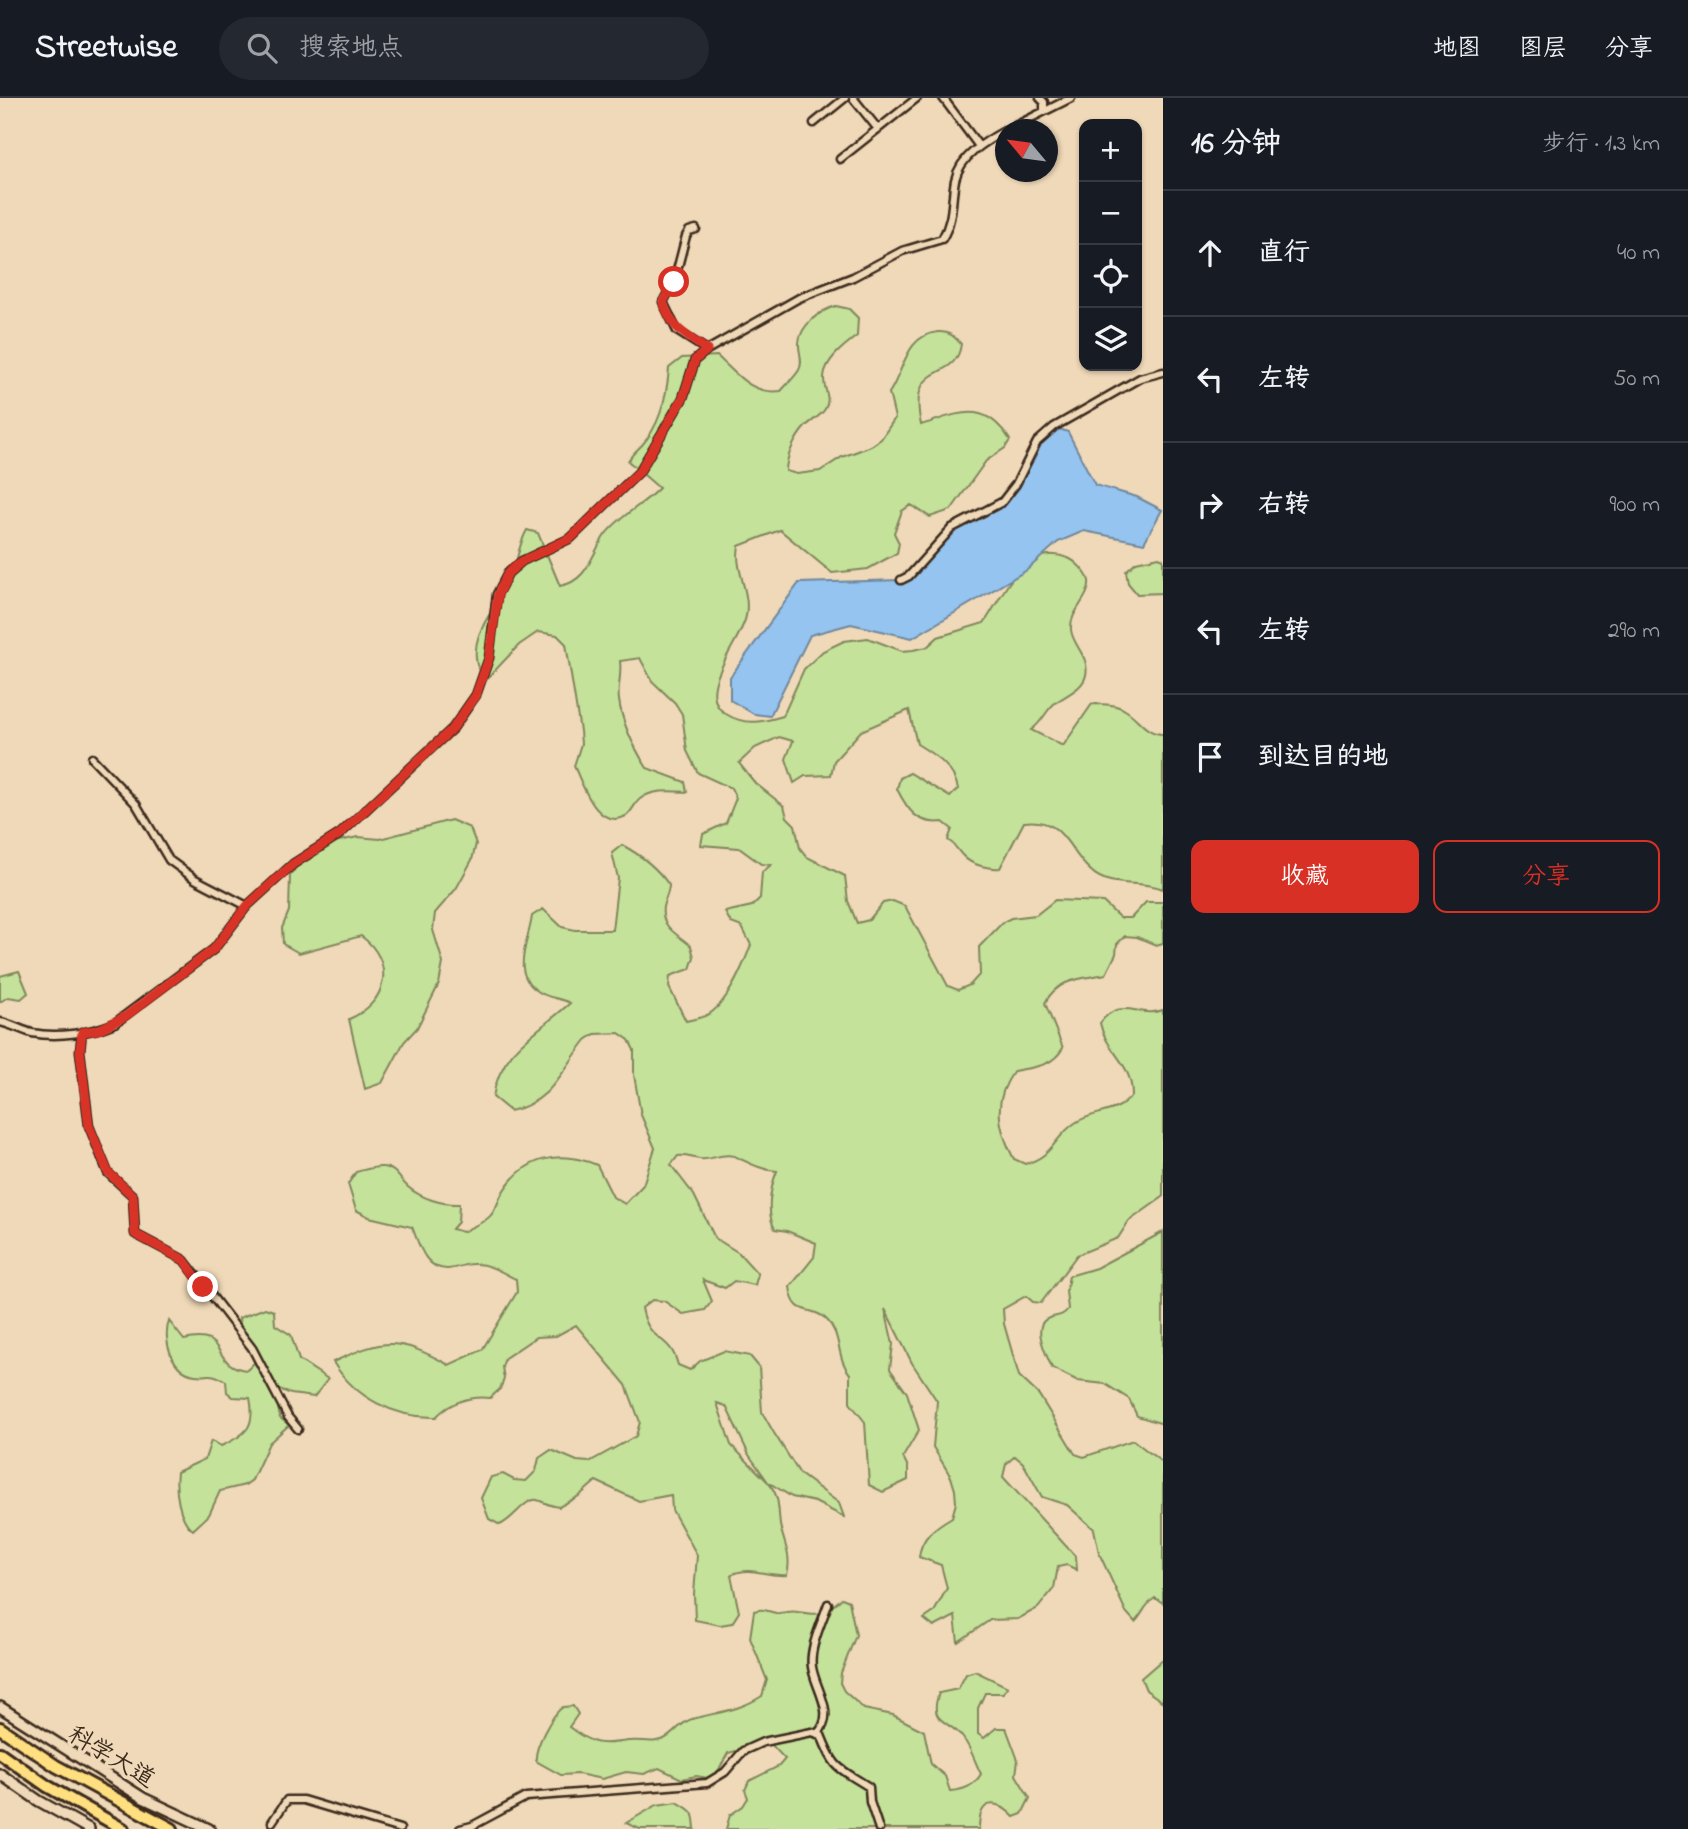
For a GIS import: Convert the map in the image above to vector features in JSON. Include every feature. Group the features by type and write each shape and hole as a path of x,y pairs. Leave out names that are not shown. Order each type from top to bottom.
{"highway":[{"path":"0,1728 56,1766 172,1829"},
{"path":"0,1753 47,1786 123,1829"}],"main road":[{"name":"科学大道","path":"0,1707 143,1798 209,1829"},
{"path":"0,1774 89,1829"}],"street":[{"path":"814,123 845,98"},
{"path":"853,98 878,130"},
{"path":"840,159 918,98"},
{"path":"943,98 978,145"},
{"path":"1040,98 1044,102 1044,110"},
{"path":"1027,119 1071,98"},
{"path":"0,1022 32,1033 98,1030 126,1016 214,949 247,906 293,864 340,834 453,728 476,695 489,658 498,594 508,573 522,561 571,538 639,472 683,398 695,360 707,350 799,298 853,277 902,251 942,239 952,222 956,176 978,145 995,136"},
{"path":"696,229 689,231 686,236 674,282 663,302 677,331 707,350"},
{"path":"901,580 909,576 952,528 1002,502 1037,442 1054,427 1140,378 1163,372"},
{"path":"92,758 136,804 169,860 195,879 247,906"},
{"path":"82,1032 80,1051 89,1126 108,1172 133,1196 135,1234 184,1260 252,1348 288,1417 298,1429"},
{"path":"460,1829 472,1826 526,1797 707,1783 725,1772 743,1751 763,1742 817,1734 823,1728 824,1698 811,1666 828,1604"},
{"path":"817,1734 821,1735 829,1760 840,1771 869,1787 870,1802 879,1829"},
{"path":"272,1822 287,1800 303,1801 400,1829"}],"green space":[{"path":"836,306 849,309 858,318 857,336 836,354 828,365 824,377 827,405 798,437 789,454 786,471 797,474 820,471 842,457 871,446 881,439 895,418 889,393 907,356 919,340 938,332 951,335 961,344 951,364 926,380 921,389 918,404 921,425 959,414 980,414 990,418 1010,440 1005,448 986,461 951,510 930,517 911,505 902,511 894,533 899,543 897,553 868,569 832,573 780,530 739,546 746,616 716,680 714,693 717,705 726,714 740,720 761,721 783,716 804,669 823,651 844,641 868,638 902,651 927,647 938,637 984,623 1007,586 1026,564 1038,557 1052,555 1074,562 1084,571 1089,581 1087,593 1071,623 1071,630 1087,669 1078,688 1055,703 1031,730 1063,746 1092,704 1101,704 1121,708 1147,729 1163,734 1163,889 1116,882 1098,876 1056,829 1037,822 1024,822 1000,868 980,866 966,859 948,840 952,829 943,822 920,819 905,804 897,789 900,778 910,773 950,797 958,789 948,768 917,744 909,710 861,731 834,761 831,775 805,776 794,783 786,759 793,741 779,737 755,748 739,763 755,783 784,806 787,817 795,825 800,848 807,857 845,876 848,901 857,923 869,920 883,903 893,901 905,906 948,986 958,990 970,985 980,974 979,947 1003,922 1011,918 1036,915 1055,900 1103,902 1120,918 1131,918 1146,902 1163,902 1163,943 1156,945 1137,937 1125,936 1117,944 1116,954 1106,974 1063,984 1050,995 1045,1003 1063,1048 1048,1063 1014,1071 1002,1093 1000,1104 1001,1125 1014,1159 1025,1164 1035,1161 1075,1123 1120,1106 1132,1095 1128,1074 1103,1033 1100,1023 1115,1010 1163,1010 1163,1197 1129,1221 1118,1238 1077,1255 1041,1303 1033,1302 1026,1296 1003,1309 1004,1324 1019,1376 1039,1395 1075,1454 1084,1457 1133,1440 1163,1463 1163,1603 1155,1598 1135,1622 1126,1612 1099,1553 1094,1529 1067,1505 1042,1497 1023,1463 1015,1456 1006,1464 1003,1477 1076,1557 1077,1570 1067,1565 1058,1567 1054,1588 1038,1608 1018,1619 990,1620 958,1642 955,1616 934,1627 924,1619 934,1612 947,1588 941,1565 919,1557 920,1550 930,1533 952,1517 956,1503 951,1477 933,1447 937,1401 912,1363 885,1309 893,1344 890,1369 907,1393 919,1430 903,1457 908,1467 908,1480 883,1492 869,1485 865,1422 850,1403 850,1374 843,1361 835,1333 827,1320 821,1315 804,1310 792,1297 790,1287 814,1257 816,1243 775,1229 770,1201 777,1171 734,1156 704,1159 678,1156 671,1165 694,1195 715,1238 739,1253 758,1274 755,1285 734,1281 725,1288 703,1280 712,1301 705,1310 683,1314 664,1301 652,1300 642,1308 645,1320 654,1334 670,1347 678,1365 690,1370 700,1361 724,1351 750,1356 759,1367 762,1412 774,1433 800,1474 839,1503 844,1517 815,1502 792,1497 768,1482 778,1502 780,1525 788,1556 787,1575 745,1571 731,1575 739,1612 732,1623 720,1625 695,1620 697,1555 672,1510 671,1495 639,1501 596,1481 579,1496 559,1507 533,1500 500,1525 489,1519 481,1498 491,1477 503,1474 514,1480 526,1481 536,1471 539,1458 551,1450 577,1461 589,1462 636,1436 640,1422 626,1385 576,1325 556,1336 536,1337 505,1358 502,1367 504,1379 500,1389 490,1398 461,1401 436,1417 406,1414 377,1403 353,1386 333,1362 366,1348 391,1344 417,1349 449,1365 482,1350 517,1292 516,1279 491,1267 472,1264 448,1269 434,1265 424,1255 412,1227 369,1217 356,1210 348,1184 356,1172 376,1167 387,1168 408,1187 425,1197 459,1204 458,1222 452,1229 463,1232 488,1218 504,1190 523,1170 545,1159 570,1158 597,1165 613,1197 625,1204 643,1185 655,1148 641,1115 634,1075 634,1050 629,1040 619,1033 595,1034 586,1040 554,1084 536,1101 510,1111 493,1097 503,1066 512,1054 570,1003 539,992 525,976 523,957 532,916 543,909 562,927 575,930 612,930 618,878 612,853 622,845 636,853 669,885 663,907 664,920 671,930 691,946 694,957 690,969 670,976 669,987 686,1021 712,1012 725,999 735,981 751,945 742,927 731,923 725,912 752,906 760,898 762,872 771,865 761,864 739,848 701,845 703,834 726,823 736,798 731,788 698,773 687,751 682,714 675,703 652,681 640,658 620,661 619,695 626,727 647,768 685,782 687,792 662,791 650,794 640,799 626,816 616,819 599,812 574,766 581,744 566,644 557,635 538,632 519,645 488,678 479,671 476,645 485,622 511,577 527,530 538,533 560,586 577,579 611,528 659,488 628,461 649,437 658,419 665,399 669,368 682,358 717,356 745,382 761,390 781,391 799,370 799,343 803,330 812,319","holes":["717,1403 726,1406 749,1455 768,1482 731,1445"]},
{"path":"1159,557 1163,559 1163,593 1137,594 1128,583 1126,571 1136,562"},
{"path":"451,820 470,828 476,844 472,860 456,889 435,913 433,930 443,963 439,984 417,1028 404,1042 382,1083 365,1089 349,1019 362,1012 379,993 383,969 372,946 361,936 299,953 283,944 282,928 289,911 290,876 311,847 358,837 380,839"},
{"path":"19,971 28,993 21,999 8,997 0,1002 0,976"},
{"path":"1163,1232 1163,1424 1137,1416 1129,1399 1105,1384 1078,1381 1052,1368 1040,1333 1043,1321 1061,1315 1068,1309 1066,1291 1069,1276 1096,1268"},
{"path":"265,1308 274,1311 275,1325 291,1335 299,1360 328,1379 314,1397 291,1394 274,1387 280,1418 289,1425 269,1443 252,1480 245,1485 220,1491 209,1515 193,1530 181,1511 177,1495 177,1472 205,1459 211,1441 221,1446 243,1434 250,1423 252,1408 250,1398 233,1397 227,1392 226,1381 212,1375 187,1373 180,1368 168,1346 169,1321 184,1340 208,1339 228,1362 247,1370 254,1363 239,1318"},
{"path":"842,1598 849,1601 856,1635 841,1673 840,1683 844,1691 864,1709 893,1715 924,1731 931,1764 945,1776 950,1791 968,1787 981,1774 963,1738 938,1717 936,1703 939,1693 958,1689 966,1674 975,1671 1008,1687 1003,1693 985,1693 978,1708 978,1734 984,1738 996,1728 1006,1728 1018,1760 1016,1775 1030,1798 1022,1814 1014,1817 1001,1806 989,1805 982,1812 979,1829 726,1829 730,1815 743,1806 748,1798 745,1790 749,1781 779,1766 785,1759 769,1742 728,1753 716,1775 708,1778 696,1776 682,1779 659,1768 644,1774 626,1772 602,1779 578,1774 561,1775 536,1761 545,1732 563,1707 573,1706 578,1714 569,1727 591,1741 611,1743 661,1740 688,1720 753,1701 762,1696 767,1680 750,1638 754,1611 818,1614"},
{"path":"1163,1659 1163,1702 1146,1690 1141,1678"},
{"path":"677,1802 692,1812 695,1829 640,1829 626,1823 657,1805"}],"water":[{"path":"1054,427 1068,432 1095,485 1137,497 1162,510 1144,543 1084,531 1058,542 1027,570 912,638 851,624 810,635 770,716 754,714 730,700 730,677 799,583 901,580 952,528 1002,502 1037,442"}],"tunnel":[{"path":"269,1829 272,1822"}],"route":[{"path":"203,1287 184,1260 139,1239 135,1234 132,1225 133,1196 102,1163 89,1126 80,1051 82,1032 98,1030 115,1023 214,949 247,906 293,864 340,834 453,728 476,695 489,658 498,594 508,573 522,561 571,538 639,472 683,398 688,374 695,360 707,350 677,331 668,317 663,302 674,282"}]}
